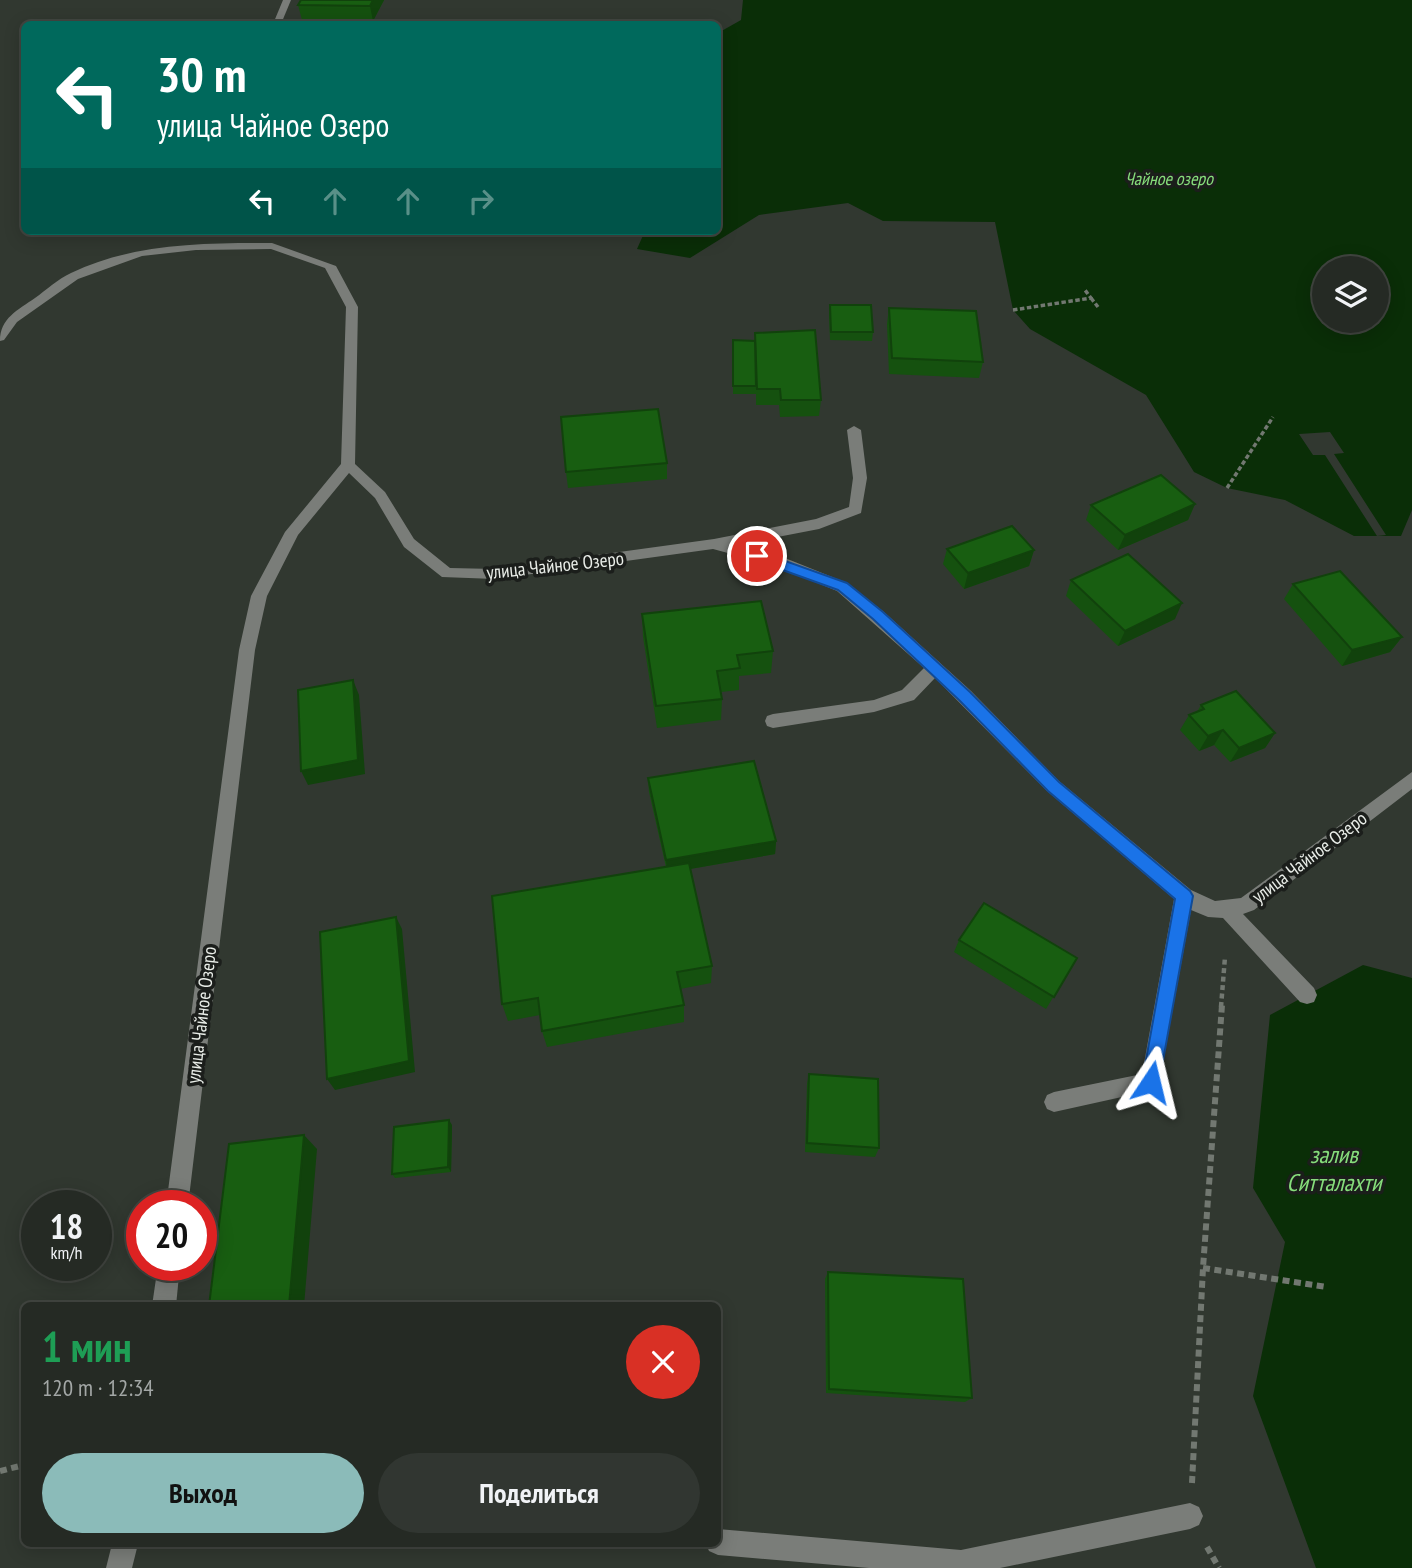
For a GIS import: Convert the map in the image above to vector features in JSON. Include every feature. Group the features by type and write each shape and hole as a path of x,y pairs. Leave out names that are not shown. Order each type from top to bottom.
{"street":[{"path":"278,21 287,0"},
{"path":"197,247 198,235"},
{"path":"0,337 13,319 74,276 139,253 197,247 272,246 330,265 352,307 348,465"},
{"path":"713,544 820,524 856,510 860,478 854,430"},
{"name":"улица Чайное Озеро","path":"179,1190 247,650 259,596 292,532 348,465 380,495 409,544 447,573 495,574 713,544 780,562 842,587 934,668 1054,786 1184,896 1207,910 1228,911 1247,904 1412,779"},
{"path":"773,721 874,706 908,695 934,668"},
{"path":"1054,1102 1151,1082 1184,896"},
{"path":"1228,911 1307,995"},
{"path":"164,1302 167,1281"},
{"path":"721,1542 961,1563 1191,1516"},
{"path":"119,1568 124,1547"}],"path":[{"path":"1085,290 1098,307"},
{"path":"1013,310 1091,298"},
{"path":"1227,488 1273,418"},
{"path":"1219,1568 1191,1516 1203,1268 1228,911"},
{"path":"1203,1268 1328,1287"},
{"path":"0,1471 21,1466"}],"water":[{"name":"Чайное озеро","path":"743,0 1412,0 1412,510 1401,536 1354,536 1285,500 1227,488 1194,472 1146,395 1030,329 1013,310 995,222 883,221 848,203 759,215 690,258 637,249 643,235 721,235 721,31 741,20"},
{"name":"залив Ситталахти","path":"1363,965 1412,978 1412,1568 1316,1568 1253,1396 1285,1242 1253,1188 1270,1015"}],"pier":[{"path":"1330,432 1344,453 1334,454 1386,535 1377,536 1325,455 1313,455 1299,434"}],"building":[{"path":"301,0 373,0 370,6 298,5"},
{"path":"830,305 871,305 873,332 831,332"},
{"path":"889,308 976,311 983,362 892,358"},
{"path":"815,330 821,400 781,400 780,389 757,389 755,333"},
{"path":"733,340 755,341 756,386 733,386"},
{"path":"658,409 667,463 566,472 561,417"},
{"path":"1161,475 1195,504 1125,535 1091,505"},
{"path":"1012,526 1034,550 968,573 947,549"},
{"path":"1128,554 1182,603 1125,631 1071,580"},
{"path":"1340,571 1402,637 1352,650 1293,584"},
{"path":"761,601 773,651 737,655 740,668 717,671 722,699 656,706 642,614"},
{"path":"353,680 358,760 301,771 298,690"},
{"path":"1236,691 1275,733 1239,748 1223,730 1208,736 1189,715 1204,709 1201,705"},
{"path":"754,761 776,841 666,860 648,778"},
{"path":"689,863 712,966 677,972 684,1005 542,1031 538,998 502,1004 492,896"},
{"path":"984,903 1077,958 1054,997 959,940"},
{"path":"396,917 409,1061 327,1079 320,932"},
{"path":"809,1074 878,1079 879,1148 807,1143"},
{"path":"449,1120 448,1167 392,1174 394,1127"},
{"path":"304,1135 289,1302 209,1302 212,1281 217,1281 217,1241 229,1144"},
{"path":"828,1272 963,1279 972,1398 829,1389"}],"route":[{"path":"757,556 780,562 842,587 878,616 965,696 1054,786 1184,896 1151,1082"}]}
